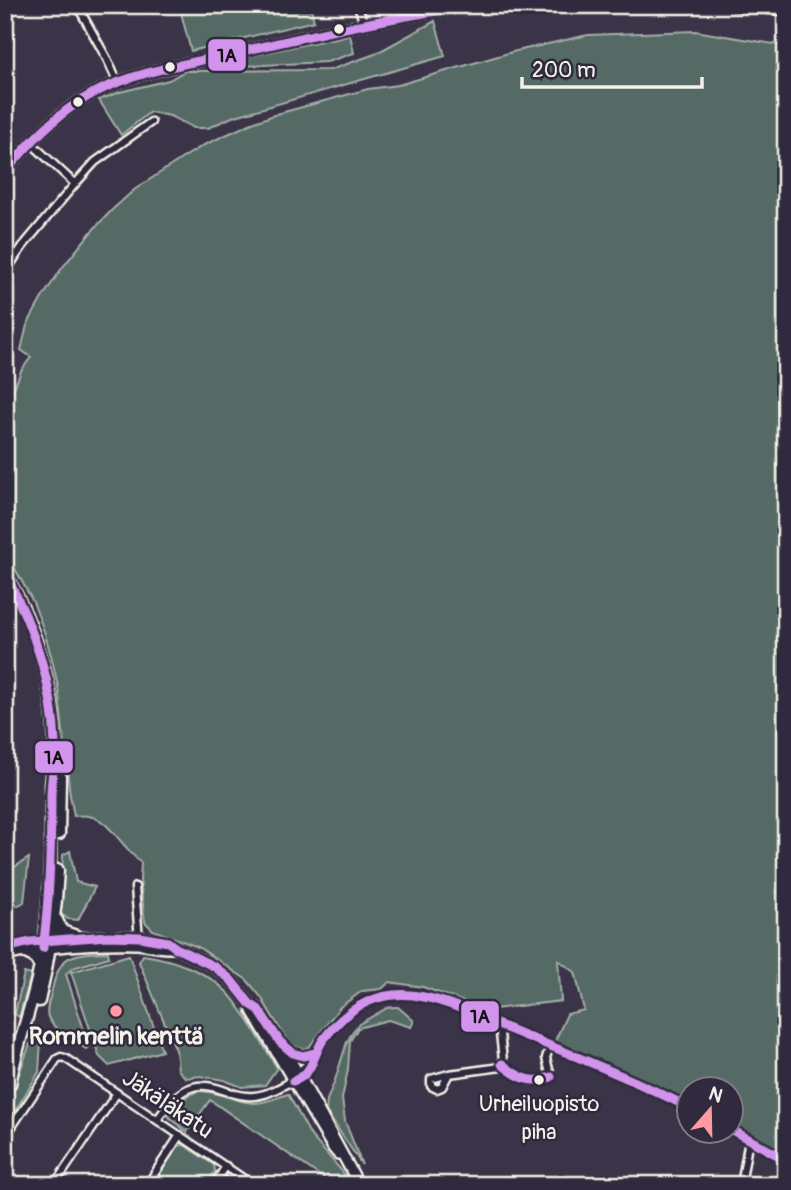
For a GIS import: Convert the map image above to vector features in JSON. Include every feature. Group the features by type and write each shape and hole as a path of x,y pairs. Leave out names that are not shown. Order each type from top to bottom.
{"main road":[{"path":"5,574 29,621 46,671 55,746 51,786 48,944 30,1034 20,1065 5,1096"},
{"path":"10,1084 40,966 56,916 60,776 54,765"},
{"path":"56,916 62,931 82,938"},
{"path":"23,952 34,957 40,966"}],"street":[{"path":"77,5 118,83"},
{"path":"358,5 364,25"},
{"path":"5,172 31,143 79,101 118,83 152,72 364,25 482,5"},
{"path":"733,5 786,10"},
{"path":"5,272 23,246 95,162 151,122"},
{"path":"31,143 75,184"},
{"path":"135,887 139,941"},
{"path":"5,956 48,944 108,936 167,949 176,948 215,967 230,979 250,1004 258,1009 280,1042 297,1077"},
{"path":"5,947 139,941"},
{"path":"157,1120 180,1093 196,1086 216,1087 255,1097 276,1090 313,1064 316,1053 334,1026 347,1014 374,999 395,995 428,998 550,1045 676,1101"},
{"path":"250,1004 338,1145 359,1185"},
{"path":"499,1025 502,1065"},
{"path":"280,1042 299,1055 316,1053"},
{"path":"502,1065 528,1081 537,1083 551,1077 546,1058 550,1045"},
{"name":"Jäkäläkatu","path":"5,1137 57,1059 61,1057 253,1185"},
{"path":"449,1074 502,1065"},
{"path":"54,1185 117,1094"},
{"path":"146,1185 180,1135"},
{"path":"746,1137 786,1160"},
{"path":"741,1185 749,1139"},
{"path":"214,1185 226,1166"}],"green space":[{"path":"179,5 310,5 314,21 191,51"},
{"path":"435,21 445,56 232,117 208,128 194,128 170,116 150,112 121,135 99,100 169,80 185,71 330,70 375,54"},
{"path":"695,31 786,46 786,1160 746,1138 746,1074 676,1074 676,1102 550,1045 555,1041 567,1014 584,1010 575,972 558,960 561,1001 486,1010 423,987 389,982 382,989 362,991 340,1007 309,1047 302,1051 293,1047 247,980 198,947 153,930 145,922 140,880 141,863 104,823 91,817 74,816 58,686 52,659 33,602 5,550 5,524 12,513 5,511 5,410 21,371 31,357 21,350 27,325 62,268 92,231 134,190 204,145 277,114 368,89 398,85 512,52 588,35"},
{"path":"350,35 354,53 327,62 221,67 221,62"},
{"path":"70,851 76,882 95,887 78,920 68,919 59,912 63,855"},
{"path":"29,858 24,902 17,906 5,889 5,873"},
{"path":"108,952 109,957 73,968 66,974 89,1046 86,1049 55,1027 48,1017 48,1004 55,978 64,962 77,955"},
{"name":"Rommelin kenttä","path":"129,955 162,1051 109,1066 99,1056 71,972"},
{"path":"143,955 200,972 228,993 277,1068 265,1085 242,1087 224,1080 200,1076 186,1078 178,1070 176,1050 139,962"},
{"path":"24,973 31,975 19,1017 15,1014"},
{"path":"398,1007 414,1021 411,1027 388,1020 358,1028 350,1041 342,1099 345,1121 362,1165 326,1111 327,1100 353,1031 359,1024 387,1008"},
{"path":"41,1039 39,1072 7,1124 5,1112 30,1044"},
{"path":"199,1091 255,1103 288,1094 311,1136 351,1185 324,1185 326,1180 210,1100 187,1132 168,1116 181,1101"},
{"path":"184,1145 214,1165 215,1171 206,1185 152,1185 178,1146"}],"transit line":[{"name":"1A","path":"5,172 34,139 67,110 92,94 126,79 357,26 480,5"},
{"name":"1A","path":"5,574 25,614 40,656 53,721 55,744 51,790 50,873 43,948"},
{"name":"1A","path":"5,948 30,942 108,936 140,937 168,942 215,967 230,979 250,1004 258,1009 280,1042 293,1053 303,1056 316,1053"},
{"name":"1A","path":"293,1081 305,1074 323,1040 348,1013 374,999 410,995 457,1007 623,1076 676,1101"},
{"name":"1A","path":"502,1064 513,1073 531,1080 551,1077"},
{"name":"1A","path":"746,1138 786,1160"}],"place":[{"name":"Rommelin kenttä","path":"116,1011"},
{"name":"Urheiluopisto piha","path":"539,1080"}]}
